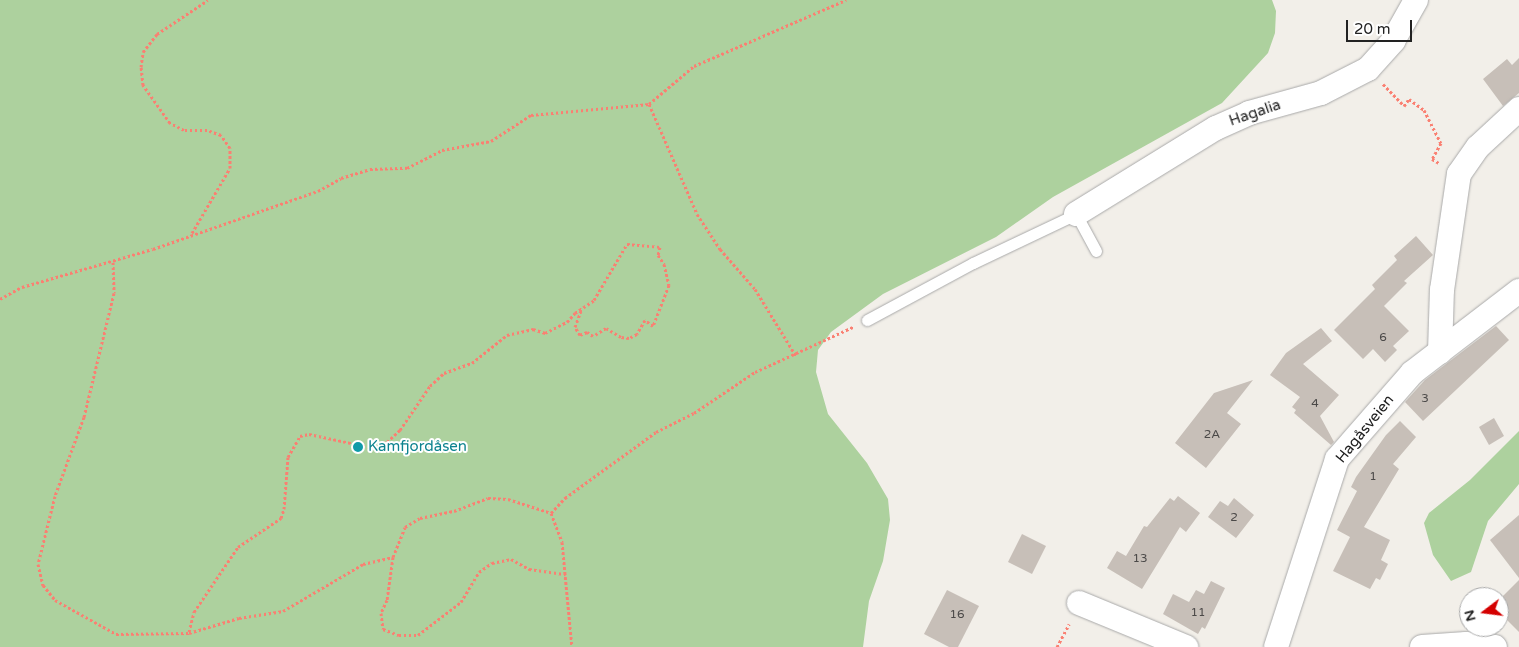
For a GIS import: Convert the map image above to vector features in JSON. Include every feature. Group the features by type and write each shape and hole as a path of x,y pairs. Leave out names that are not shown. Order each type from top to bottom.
{"street":[{"name":"Hagalia","path":"1076,214 1216,128 1249,113 1321,93 1368,69 1392,41 1416,0"},
{"path":"1440,352 1442,290 1459,174 1478,147 1519,109"},
{"name":"Hagåsveien","path":"1276,647 1337,460 1412,373 1519,291"},
{"path":"1079,603 1186,647"},
{"path":"1422,647 1466,644 1495,647"}],"lane":[{"path":"867,320 973,262 1076,214 1096,251"}],"path":[{"path":"192,234 230,168 230,148 221,135 207,130 184,130 170,122 143,85 141,67 143,52 157,34 208,0"},
{"path":"0,299 22,287 113,262 318,191 363,171 407,168 442,150 490,141 531,115 650,104 694,66 846,0"},
{"path":"1368,69 1404,106 1410,98 1424,110 1440,143 1432,159 1459,174"},
{"path":"650,104 697,214 720,249 755,289 796,356"},
{"path":"189,633 194,612 238,547 281,518 284,509 288,457 300,436 309,434 370,447 387,442 400,430 430,386 444,373 472,363 507,335 533,329 545,333 567,322 582,308 594,300 627,244 660,247 658,255 664,264 669,294 653,326 645,320 637,334 629,338 621,337 606,328 593,336 587,332 580,335 575,326 582,308"},
{"path":"113,262 114,293 84,417 54,496 38,564 43,585 55,600 93,624 116,634 189,633 239,618 283,611 363,564 393,557"},
{"path":"551,513 565,498 656,432 694,413 754,372 796,356 867,320"},
{"path":"551,513 508,499 488,498 413,523 405,528 393,557 388,578 387,600 381,614 383,629 399,635 418,635 461,602 479,572 492,563 511,559 529,568 566,574"},
{"path":"551,513 562,542 572,647"}],"green space":[{"path":"0,0 1272,0 1276,11 1275,33 1268,53 1222,103 1053,197 996,237 883,294 831,332 818,350 816,372 828,414 867,463 888,499 890,520 883,561 869,601 863,647 0,647"},
{"path":"1519,431 1519,484 1488,521 1471,572 1451,581 1433,555 1424,523 1429,513 1470,480"}],"building":[{"path":"1519,58 1519,93 1503,106 1483,79 1507,59 1512,65"},
{"path":"1416,236 1433,255 1404,281 1407,283 1384,306 1409,331 1393,346 1397,350 1385,362 1373,349 1363,359 1334,330 1375,289 1372,285 1397,260 1394,256"},
{"path":"1496,326 1509,340 1423,421 1405,402 1425,380"},
{"path":"1321,328 1332,341 1303,364 1339,395 1320,416 1334,442 1331,445 1294,413 1296,410 1292,407 1300,397 1270,375 1286,353"},
{"path":"1253,380 1227,413 1241,424 1206,468 1175,443 1214,393"},
{"path":"1494,418 1504,436 1489,445 1479,427"},
{"path":"1400,421 1416,437 1393,464 1399,469 1364,527 1390,540 1381,560 1388,564 1380,580 1376,578 1370,589 1333,571 1350,537 1337,530 1357,491 1351,487 1356,477 1386,435"},
{"path":"1178,496 1200,513 1186,532 1180,527 1142,589 1107,568 1117,551 1126,556 1144,526 1147,527 1170,498 1174,501"},
{"path":"1234,498 1254,515 1236,538 1208,517 1220,501 1228,506"},
{"path":"1519,515 1519,578 1490,540"},
{"path":"1022,534 1046,546 1032,574 1008,562"},
{"path":"1519,580 1519,632 1509,622 1509,590"},
{"path":"1211,581 1225,588 1205,629 1202,627 1198,634 1163,614 1173,594 1189,602 1196,590 1204,594"},
{"path":"947,590 979,606 958,647 949,647 924,634"}],"place":[{"name":"Kamfjordåsen","path":"358,447"}]}
